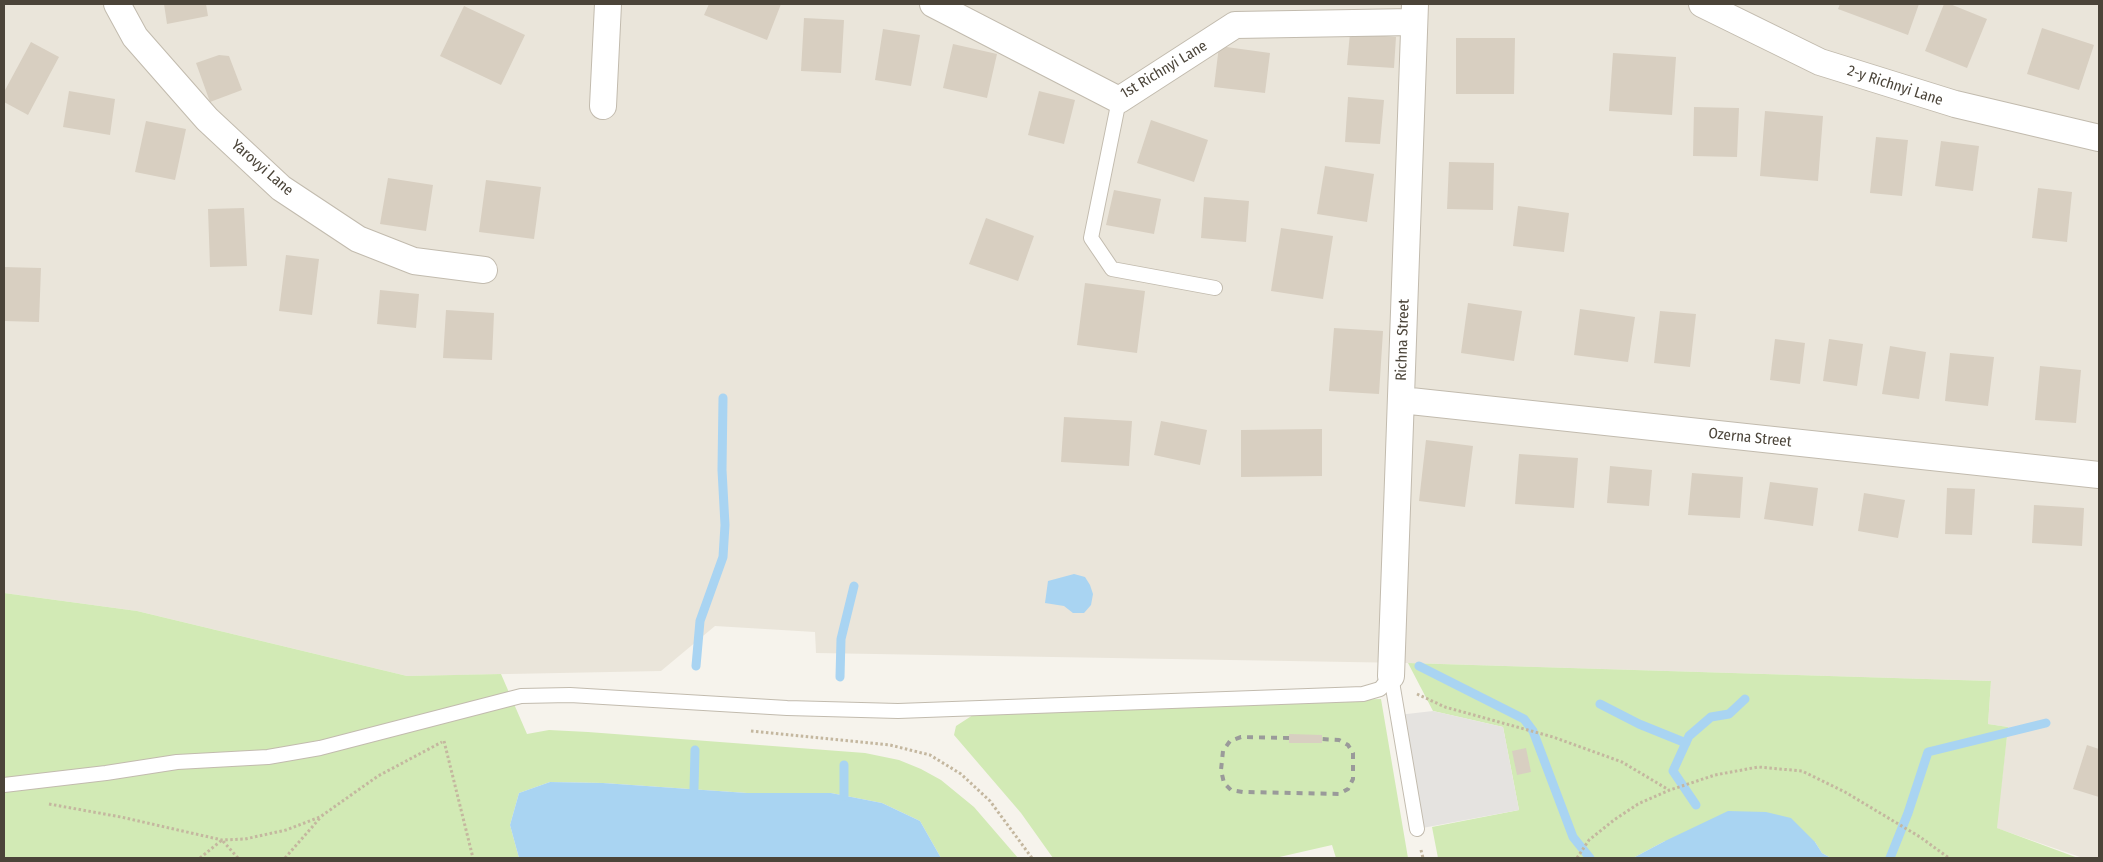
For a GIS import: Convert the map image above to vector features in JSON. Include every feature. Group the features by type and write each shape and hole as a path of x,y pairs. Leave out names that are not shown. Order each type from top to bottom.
{"street":[{"name":"Yarovyi Lane","path":"117,4 135,37 207,119 281,188 358,239 414,261 484,270"},
{"path":"603,106 607,4"},
{"name":"1st Richnyi Lane","path":"933,4 1119,100 1235,25 1414,13"},
{"name":"2-y Richnyi Lane","path":"1702,4 1820,62 1955,104 2099,138"},
{"name":"Richna Street","path":"1392,680 1414,13"},
{"name":"Ozerna Street","path":"1401,400 2099,475"}],"lane":[{"path":"1119,100 1092,238 1112,269 1215,288"},
{"path":"4,785 106,773 177,762 268,758 320,748 521,696 570,695 787,708 898,711 1363,694 1380,689 1392,680 1418,829"}],"path":[{"path":"1392,680 1445,707 1553,736 1622,762 1670,790"},
{"path":"743,731 890,745 930,755 961,774 990,801 1032,858"},
{"path":"285,858 320,817 378,776 453,738"},
{"path":"444,741 473,858"},
{"path":"1577,858 1589,840 1638,804 1670,790 1715,775 1758,767 1802,771 1845,792 1920,837 1949,858"},
{"path":"40,805 50,804 121,817 222,840 245,839 286,830 320,817"},
{"path":"200,858 222,840"},
{"path":"222,840 238,858"}],"shaded area":[{"path":"4,4 2099,4 2099,858 2083,858 1996,828 2008,727 1988,724 1991,681 1408,663 816,653 815,632 715,626 661,671 407,676 137,611 4,593"},
{"path":"1433,711 1503,727 1519,810 1417,829 1398,715"}],"green space":[{"path":"4,593 137,611 407,676 501,674 527,734 549,730 588,732 865,753 899,760 941,780 974,807 1018,858 941,858 920,821 882,803 831,793 747,793 603,783 550,782 519,793 510,825 519,858 4,858"},
{"path":"1408,663 1991,681 1988,724 2008,727 1997,828 2078,858 1831,858 1822,853 1815,842 1665,841 1633,858 1438,858 1432,827 1519,810 1503,727 1433,711"},
{"path":"1381,699 1408,858 1336,858 1332,845 1275,858 1053,858 1021,813 954,735 956,726 973,715 1106,707"}],"water":[{"path":"1074,574 1085,577 1093,594 1091,605 1084,613 1073,613 1064,606 1045,603 1048,581"},
{"path":"550,782 603,783 747,793 831,793 882,803 920,821 941,858 519,858 510,825 519,793"},
{"path":"1728,811 1766,812 1791,818 1815,842 1822,853 1831,858 1633,858"}],"building":[{"path":"164,4 206,4 208,16 167,24"},
{"path":"709,4 781,4 767,40 704,15"},
{"path":"1840,4 1919,4 1908,35 1838,9"},
{"path":"1944,4 1950,4 1987,19 1967,68 1925,51"},
{"path":"464,6 525,35 501,85 440,56"},
{"path":"804,18 844,20 841,73 801,71"},
{"path":"2042,28 2094,45 2079,90 2027,74"},
{"path":"883,29 920,35 911,86 875,80"},
{"path":"1350,33 1396,37 1394,68 1347,65"},
{"path":"1456,38 1515,38 1514,94 1456,94"},
{"path":"31,42 59,57 28,115 4,102 4,92"},
{"path":"953,44 997,54 987,98 943,88"},
{"path":"1219,46 1270,53 1265,93 1214,87"},
{"path":"1613,53 1676,57 1672,115 1609,111"},
{"path":"219,55 229,56 242,90 210,102 196,63"},
{"path":"69,91 115,99 110,135 63,127"},
{"path":"1039,91 1075,100 1064,144 1028,135"},
{"path":"1348,97 1384,100 1380,144 1345,142"},
{"path":"1694,107 1739,108 1737,157 1693,156"},
{"path":"1765,111 1823,116 1818,181 1760,176"},
{"path":"1151,120 1208,140 1194,182 1137,163"},
{"path":"146,121 186,129 175,180 135,172"},
{"path":"1876,137 1908,140 1902,196 1870,193"},
{"path":"1941,141 1979,146 1973,191 1935,186"},
{"path":"1449,162 1494,163 1493,210 1447,209"},
{"path":"1325,166 1374,174 1367,222 1317,214"},
{"path":"388,178 433,185 426,231 380,224"},
{"path":"486,180 541,187 534,239 479,232"},
{"path":"2038,188 2072,192 2067,242 2032,238"},
{"path":"1114,190 1161,199 1154,234 1106,225"},
{"path":"1204,197 1249,201 1246,242 1201,238"},
{"path":"1518,206 1569,213 1564,252 1513,246"},
{"path":"244,208 247,266 210,267 208,209"},
{"path":"986,218 1034,236 1018,281 969,264"},
{"path":"1281,228 1333,236 1323,299 1271,291"},
{"path":"286,255 319,259 312,315 279,311"},
{"path":"4,267 41,268 39,322 4,321"},
{"path":"1085,283 1145,291 1137,353 1077,345"},
{"path":"380,290 419,294 416,328 377,324"},
{"path":"1468,303 1522,311 1514,361 1461,353"},
{"path":"1580,309 1635,317 1628,362 1574,355"},
{"path":"446,310 494,313 492,360 443,358"},
{"path":"1660,311 1696,314 1690,367 1654,363"},
{"path":"1334,328 1383,331 1379,394 1329,391"},
{"path":"1775,339 1805,343 1800,384 1770,380"},
{"path":"1829,339 1863,344 1857,386 1823,381"},
{"path":"1890,346 1926,352 1919,399 1882,394"},
{"path":"1950,353 1994,357 1988,406 1945,401"},
{"path":"2040,366 2081,370 2076,423 2035,420"},
{"path":"1064,417 1132,421 1129,466 1061,462"},
{"path":"1161,421 1207,430 1200,465 1154,455"},
{"path":"1322,429 1322,476 1241,477 1241,430"},
{"path":"1426,440 1473,446 1465,507 1419,501"},
{"path":"1519,454 1578,458 1574,508 1515,504"},
{"path":"1610,466 1652,470 1649,506 1607,503"},
{"path":"1692,473 1743,477 1740,518 1688,515"},
{"path":"1770,482 1818,488 1813,526 1764,519"},
{"path":"1947,488 1975,489 1972,535 1945,534"},
{"path":"1864,493 1905,500 1898,538 1858,531"},
{"path":"2034,505 2084,508 2082,546 2032,543"},
{"path":"1289,734 1322,735 1322,743 1289,743"},
{"path":"2087,745 2099,749 2099,797 2073,789"},
{"path":"1526,748 1531,772 1517,775 1512,751"}],"waterway":[{"path":"696,666 700,621 723,557 725,525 722,470 723,398"},
{"path":"840,677 841,639 854,586"},
{"path":"1419,666 1524,719 1533,731 1573,837 1590,858"},
{"path":"1696,805 1673,771 1689,736 1711,717 1729,714 1745,699"},
{"path":"1600,704 1639,724 1686,743"},
{"path":"1890,858 1908,813 1928,752 2046,723"},
{"path":"694,789 695,750"},
{"path":"844,765 844,796"}],"railway":[{"path":"1289,738 1241,737 1230,741 1223,751 1221,770 1224,783 1231,790 1243,792 1339,794 1348,789 1353,779 1353,753 1348,745 1339,740 1322,739"}]}
